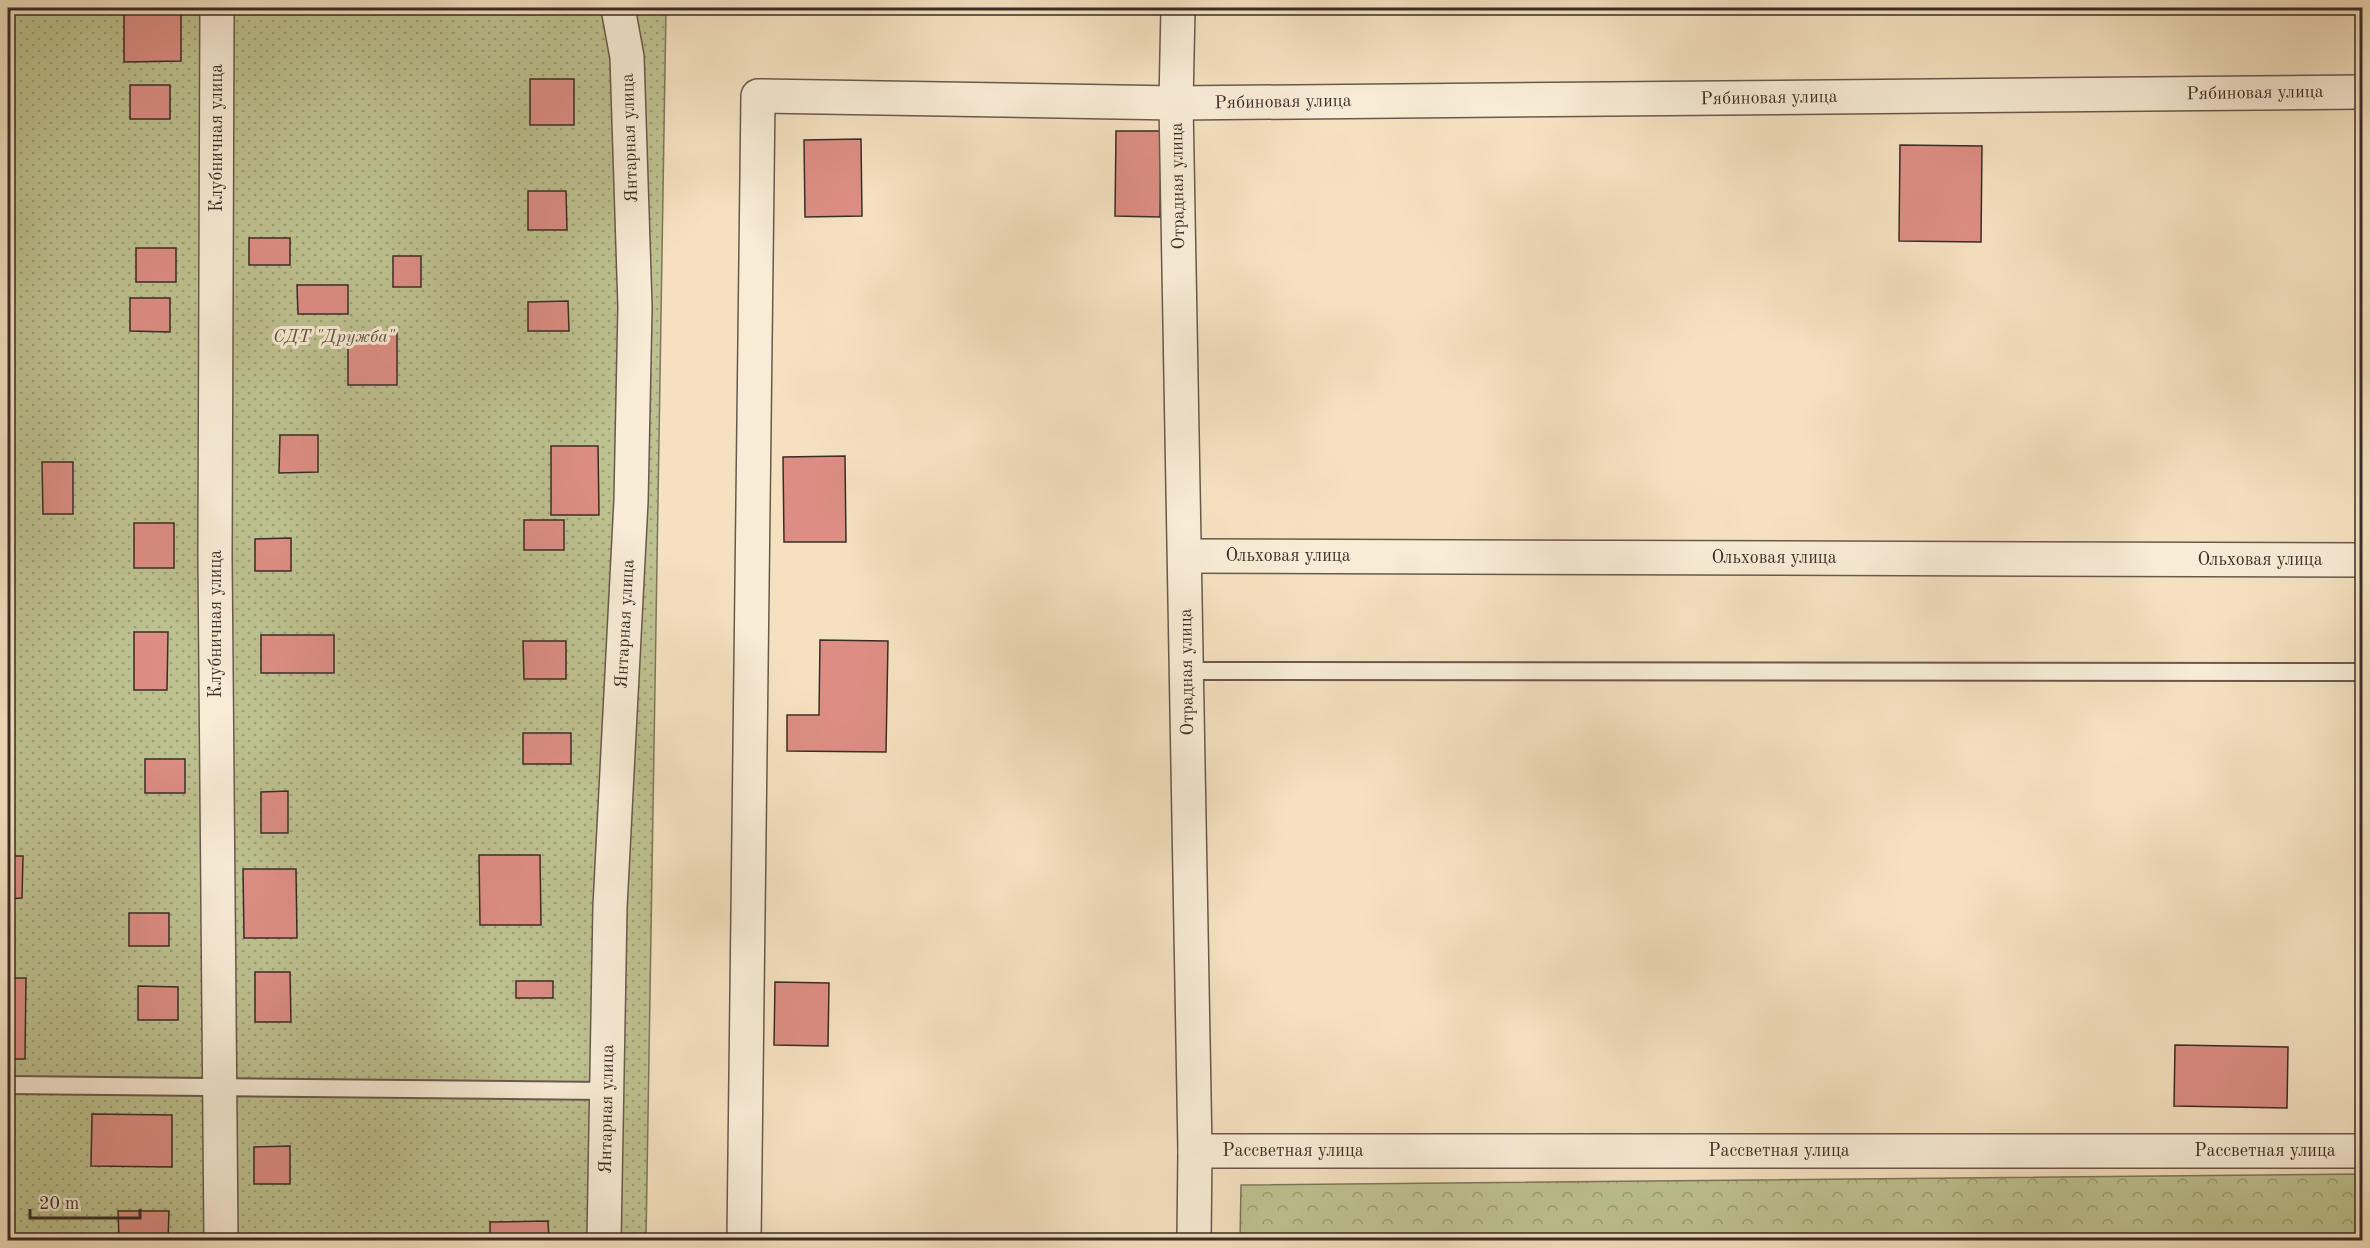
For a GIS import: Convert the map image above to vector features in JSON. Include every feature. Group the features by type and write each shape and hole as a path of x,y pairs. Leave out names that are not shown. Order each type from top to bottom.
{"street":[{"name":"Клубничная улица","path":"217,8 215,569 221,1240"},
{"name":"Янтарная улица","path":"604,1240 610,907 632,501 635,307 627,57 618,8"},
{"name":"Отрадная улица","path":"1178,8 1176,104 1195,1150 1194,1240"},
{"name":"Рябиновая улица","path":"744,1240 758,96 1176,104 2362,92"},
{"name":"Ольховая улица","path":"1185,556 2362,560"},
{"name":"Рассветная улица","path":"1195,1150 2362,1151"}],"lane":[{"path":"1187,671 2362,672"},
{"path":"8,1085 607,1091"}],"green space":[{"name":"СДТ \"Дружба\"","path":"8,8 666,8 646,1240 8,1240"},
{"path":"1711,8 1894,8 1889,13"},
{"path":"2362,1174 2362,1240 1240,1240 1241,1185"}],"building":[{"path":"124,8 181,8 181,61 124,62"},
{"path":"532,8 583,8 583,14 532,14"},
{"path":"530,79 574,79 574,125 530,125"},
{"path":"130,85 170,85 170,119 130,119"},
{"path":"1116,131 1161,131 1160,217 1115,216"},
{"path":"861,139 862,216 805,217 804,140"},
{"path":"1900,145 1982,146 1981,242 1899,241"},
{"path":"528,191 566,191 567,230 528,230"},
{"path":"249,238 290,238 290,265 249,265"},
{"path":"136,248 176,248 176,282 136,282"},
{"path":"393,256 421,256 421,287 393,287"},
{"path":"297,285 348,285 348,314 298,314"},
{"path":"130,298 170,298 170,332 130,331"},
{"path":"568,301 569,331 528,331 528,302"},
{"path":"348,332 397,332 397,385 348,385"},
{"path":"280,435 318,435 318,472 279,473"},
{"path":"551,446 598,446 599,515 551,515"},
{"path":"845,456 846,542 784,542 783,457"},
{"path":"42,462 73,462 73,514 43,514"},
{"path":"524,520 564,520 564,550 524,550"},
{"path":"134,523 174,523 174,568 134,568"},
{"path":"291,538 291,571 255,571 255,539"},
{"path":"134,632 168,632 167,690 134,690"},
{"path":"261,635 334,635 334,673 261,673"},
{"path":"820,640 888,641 886,752 787,751 787,715 819,715"},
{"path":"523,641 566,641 566,679 524,679"},
{"path":"523,733 571,733 571,764 523,764"},
{"path":"145,759 185,759 185,793 145,793"},
{"path":"288,791 288,833 261,833 261,792"},
{"path":"479,855 540,855 541,925 480,925"},
{"path":"8,856 23,856 22,898 8,899"},
{"path":"243,869 296,869 297,938 244,938"},
{"path":"129,913 169,913 169,946 129,946"},
{"path":"255,972 290,972 291,1022 255,1022"},
{"path":"8,978 26,978 25,1059 8,1059"},
{"path":"516,981 553,981 553,998 516,998"},
{"path":"775,982 829,983 828,1046 774,1045"},
{"path":"138,986 178,987 178,1020 138,1020"},
{"path":"2175,1045 2288,1047 2287,1108 2174,1106"},
{"path":"92,1114 172,1115 172,1167 91,1166"},
{"path":"290,1146 290,1184 254,1184 254,1147"},
{"path":"118,1211 169,1211 168,1240 119,1240"},
{"path":"548,1221 549,1240 490,1240 490,1222"}]}
